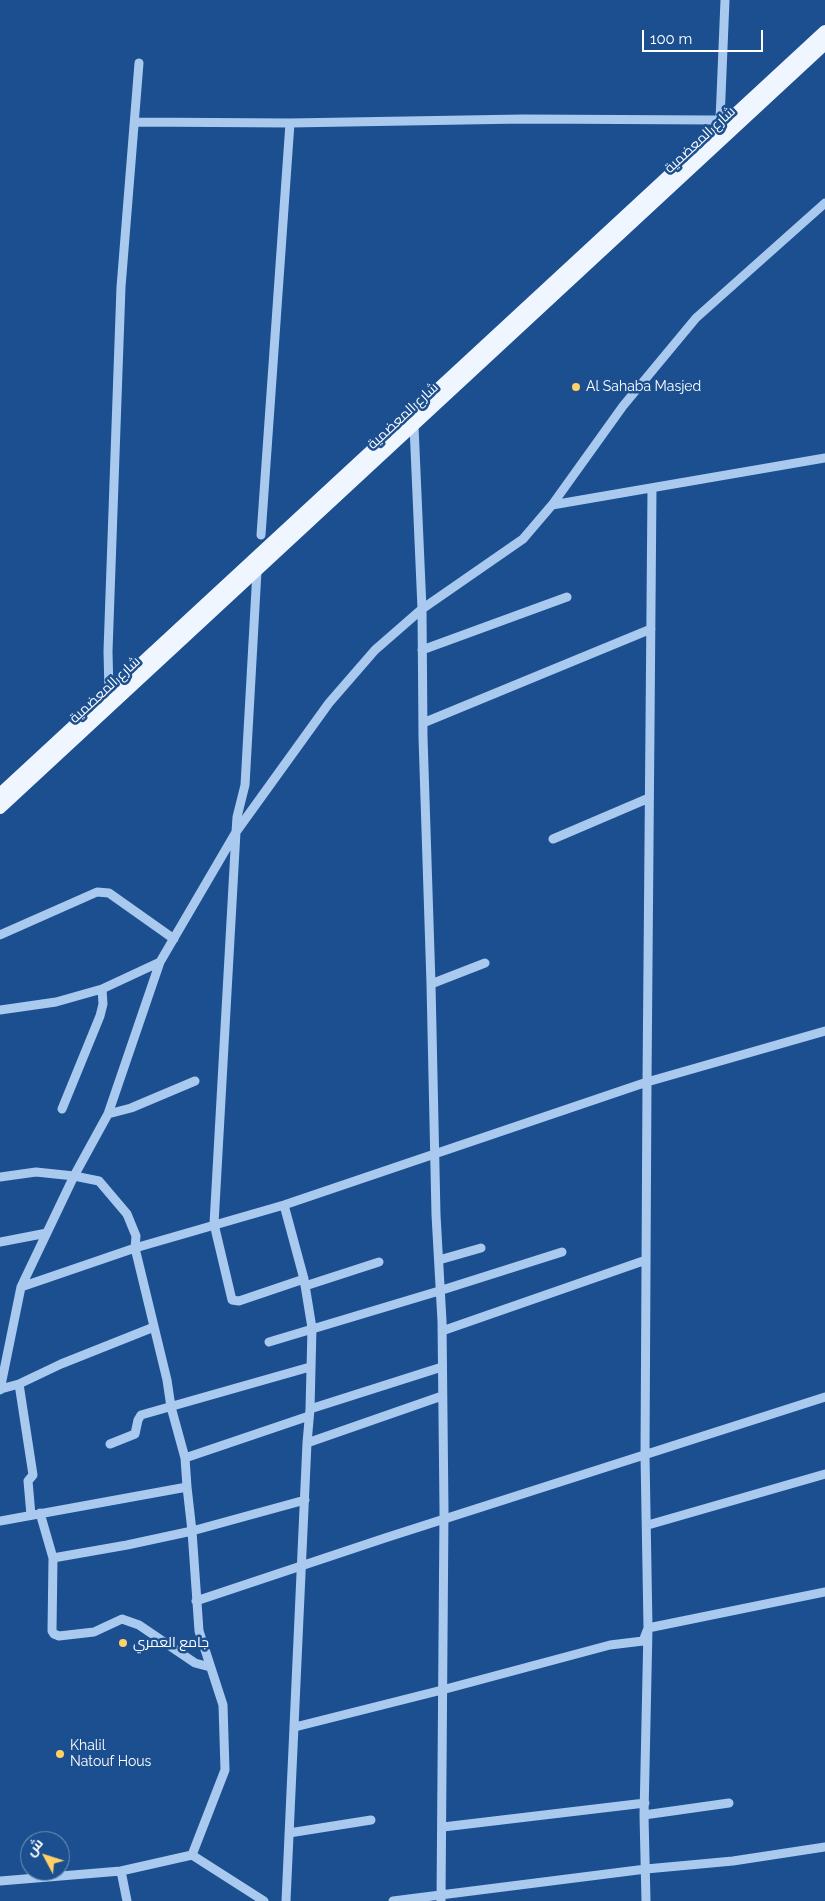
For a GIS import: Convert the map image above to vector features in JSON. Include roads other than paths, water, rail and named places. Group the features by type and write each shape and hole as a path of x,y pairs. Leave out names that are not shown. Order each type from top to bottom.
{"main road":[{"name":"شارع المعضمية","path":"0,794 424,409 825,31"},
{"name":"شارع المعضمية","path":"726,124 825,44"},
{"name":"شارع المعضمية","path":"0,808 414,426 424,409"}],"street":[{"path":"135,122 290,123 523,119 726,124 725,0"},
{"path":"109,694 108,651 121,288 140,63"},
{"path":"261,535 290,123"},
{"path":"154,1327 61,1364 19,1384 0,1390 21,1287 74,1176 108,1114 160,962 236,832 330,703 375,650 422,609 523,539 552,506 623,406 696,318 825,203"},
{"path":"414,426 422,609 423,723 434,1154 442,1331 444,1520 441,1898"},
{"path":"552,506 825,458"},
{"path":"646,1901 644,1803 648,1525 645,1455 652,488"},
{"path":"257,571 245,785 237,817 236,832 214,1224 232,1300 239,1301 379,1262"},
{"path":"422,650 567,597"},
{"path":"423,723 651,629"},
{"path":"553,839 649,798"},
{"path":"0,934 97,892 109,893 174,938"},
{"path":"0,1010 56,1002 102,989 160,962"},
{"path":"431,984 485,963"},
{"path":"62,1109 100,1016 103,1004 102,989"},
{"path":"21,1287 135,1248 284,1205 647,1082 825,1031"},
{"path":"108,1114 131,1108 195,1081"},
{"path":"0,1177 36,1172 99,1181 127,1214 136,1236 135,1248 171,1407 185,1458 199,1631 223,1705 225,1770 192,1855"},
{"path":"284,1205 305,1282 312,1328 310,1412 304,1500 286,1901"},
{"path":"0,1242 47,1233"},
{"path":"439,1260 481,1248"},
{"path":"269,1342 562,1252"},
{"path":"442,1331 646,1260"},
{"path":"185,1458 442,1366"},
{"path":"110,1444 135,1434 139,1416 142,1414 310,1367"},
{"path":"19,1384 33,1475 28,1481 36,1514 53,1558 52,1631 54,1634 58,1636 94,1632 122,1619 139,1626 195,1663 210,1667"},
{"path":"307,1443 442,1396"},
{"path":"196,1602 302,1565 825,1397"},
{"path":"648,1525 825,1474"},
{"path":"0,1521 187,1486"},
{"path":"53,1558 192,1531 304,1500"},
{"path":"648,1628 825,1592"},
{"path":"294,1727 610,1645 643,1641 648,1628"},
{"path":"443,1826 644,1803"},
{"path":"644,1815 728,1803"},
{"path":"289,1833 371,1820"},
{"path":"393,1901 441,1898 646,1869 733,1861 825,1847"},
{"path":"0,1881 121,1870 192,1855 264,1901"},
{"path":"121,1870 127,1901"}],"place":[{"name":"Al Sahaba Masjed","path":"576,387"},
{"name":"جامع العمري","path":"123,1643"},
{"name":"Khalil Natouf Hous","path":"60,1754"}]}
